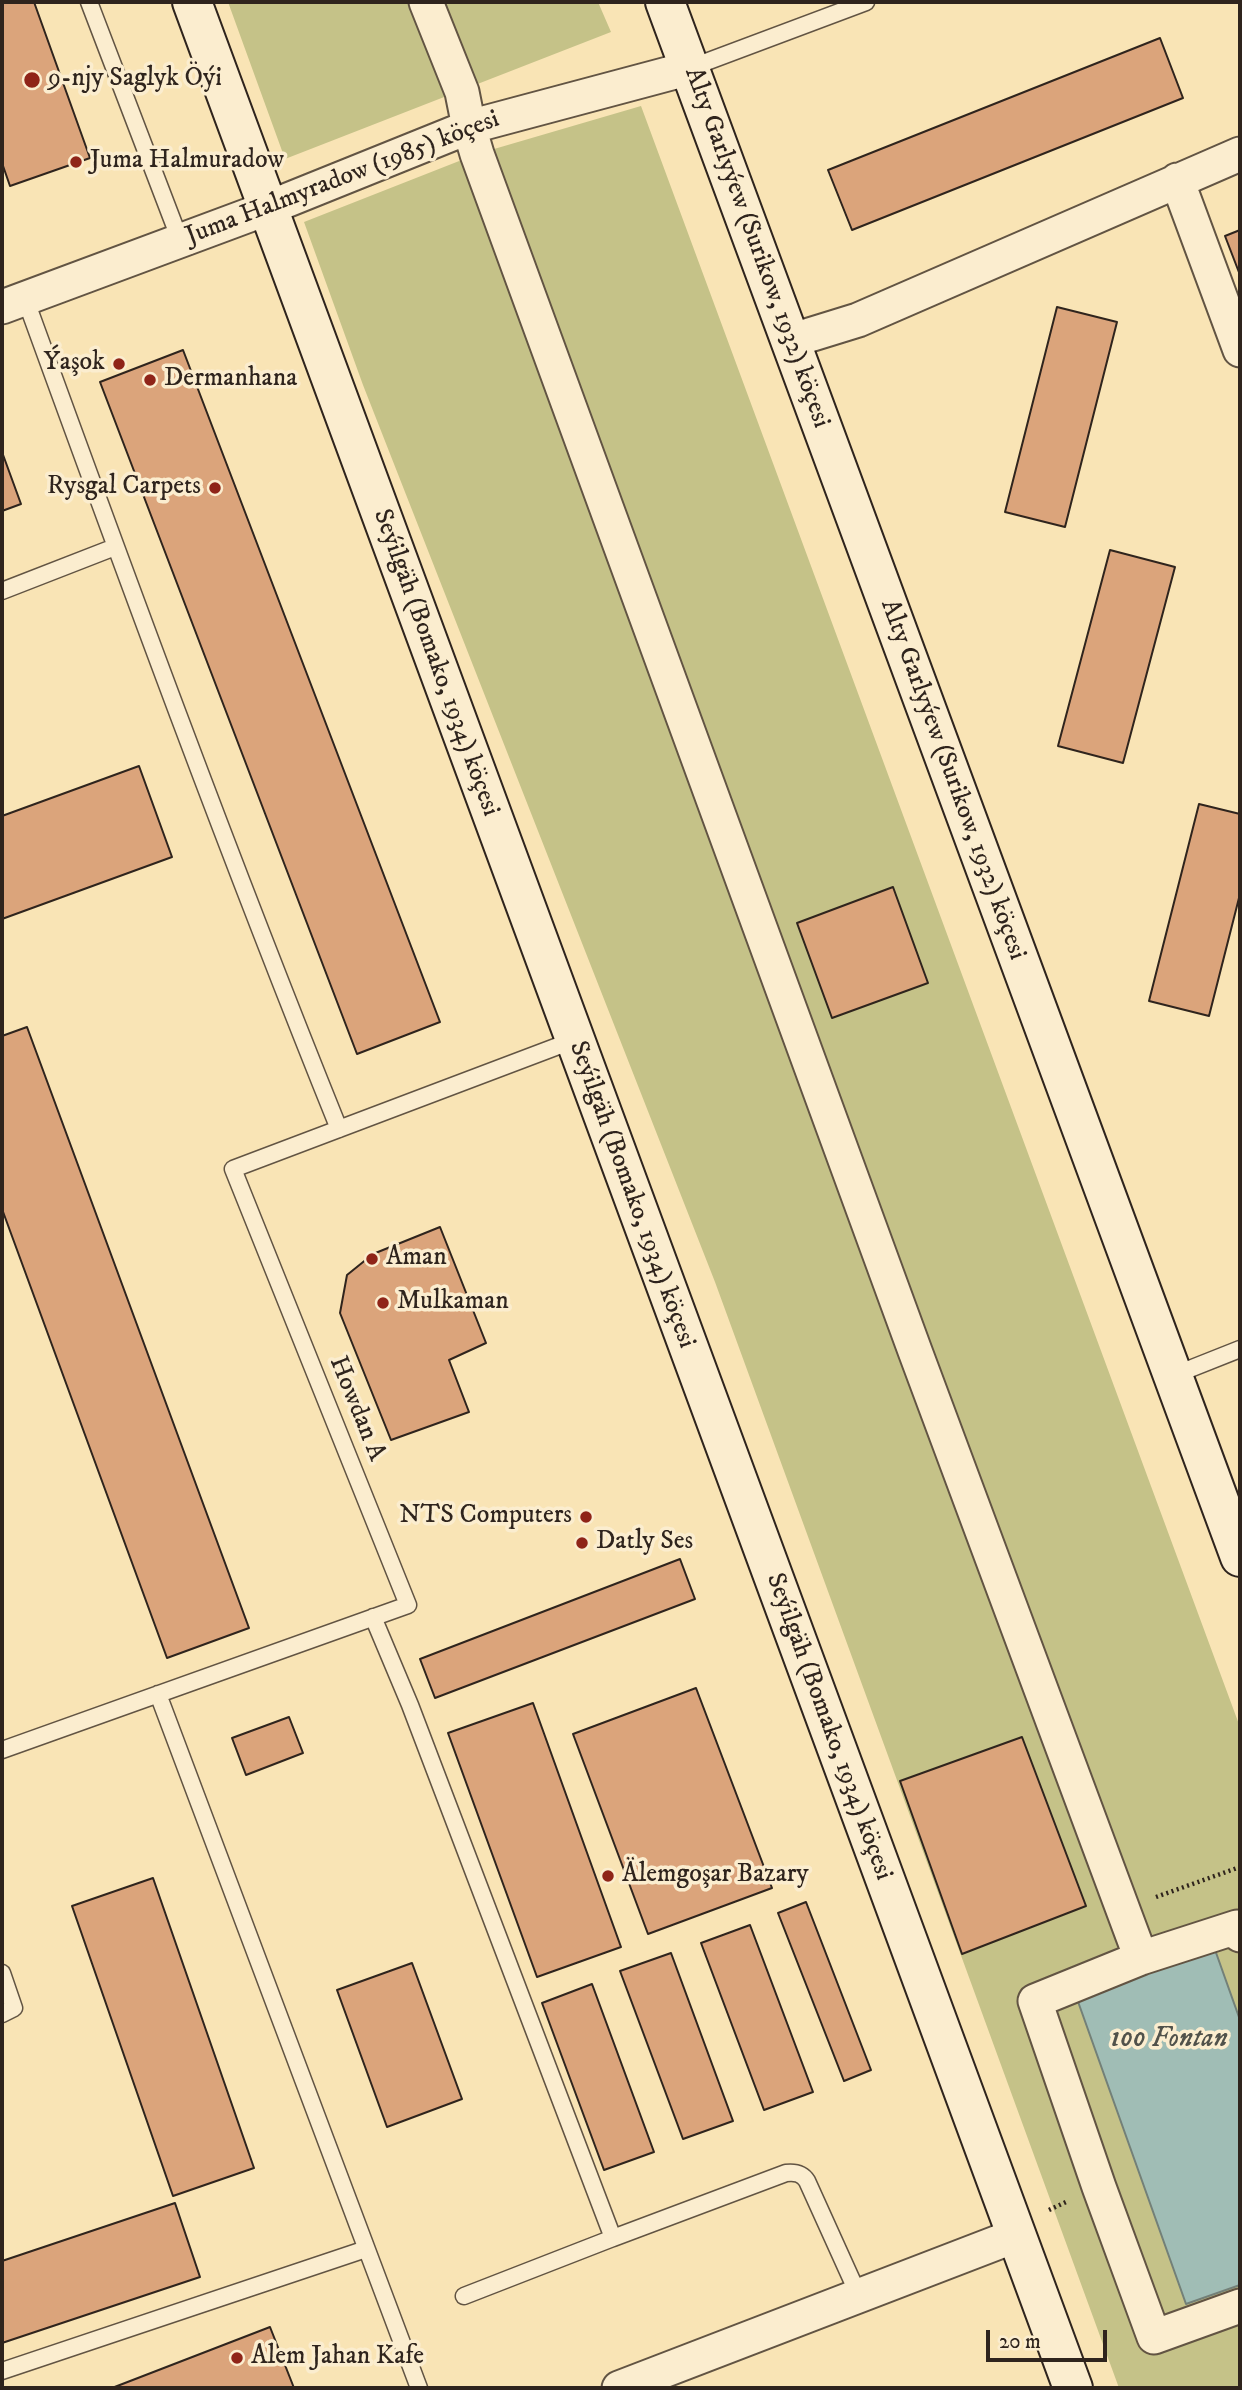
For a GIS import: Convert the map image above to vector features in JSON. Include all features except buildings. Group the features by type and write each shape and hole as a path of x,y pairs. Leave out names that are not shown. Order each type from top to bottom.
{"street":[{"name":"Seýilgäh (Bomako, 1934) köçesi","path":"192,2 1073,2388"},
{"path":"426,2 462,92 468,127 896,1299 1141,1958"},
{"name":"Alty Garlyýew (Surikow, 1932) köçesi","path":"665,2 1240,1557"},
{"name":"Juma Halmyradow (1985) köçesi","path":"13,302 268,208 468,127 690,68"},
{"path":"790,341 858,320 1240,154"},
{"path":"1177,180 1240,350"},
{"path":"1240,1935 1237,1927 1141,1958 1035,2001 1154,2337 1240,2306"},
{"path":"620,2388 859,2296 1015,2231"}],"lane":[{"path":"89,2 180,240"},
{"path":"690,68 866,2"},
{"path":"13,302 115,547 267,950 339,1129"},
{"path":"2,591 115,547"},
{"name":"Howdan A","path":"2,1750 408,1605 233,1169 574,1040"},
{"path":"1172,1376 1240,1349"},
{"path":"373,1617 439,1780 613,2238"},
{"path":"158,1694 419,2388"},
{"path":"2,1973 14,2008 2,2014"},
{"path":"464,2296 794,2172 807,2181 859,2296"},
{"path":"2,2371 366,2249"}],"path":[{"path":"1122,1909 1240,1867"},
{"path":"1015,2231 1099,2187"}],"shaded area":[{"path":"228,2 598,2 611,32 285,159"},
{"path":"641,106 1240,1727 1240,2388 1119,2388 715,1282 363,385 304,222 477,154"}],"water":[{"name":"100 Fontan","path":"1214,1947 1240,2020 1240,2285 1186,2304 1076,1996"}],"place":[{"name":"9-njy Saglyk Öýi","path":"32,80"},
{"name":"Juma Halmuradow","path":"76,162"},
{"name":"Ýaşok","path":"119,364"},
{"name":"Dermanhana","path":"150,380"},
{"name":"Rysgal Carpets","path":"215,488"},
{"name":"Aman","path":"372,1259"},
{"name":"Mulkaman","path":"383,1303"},
{"name":"NTS Computers","path":"586,1517"},
{"name":"Datly Ses","path":"582,1543"},
{"name":"Älemgoşar Bazary","path":"608,1876"},
{"name":"Alem Jahan Kafe","path":"237,2358"}]}
